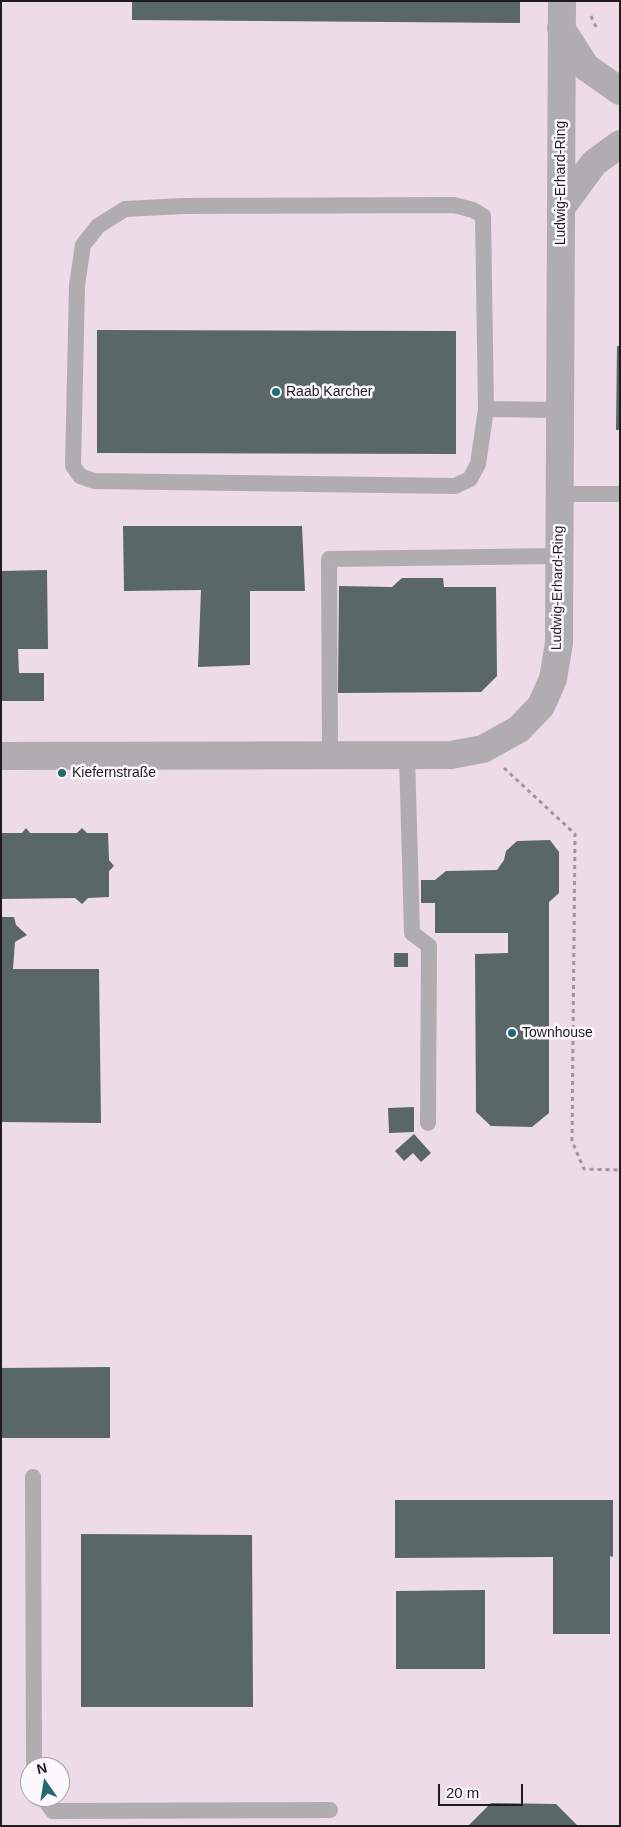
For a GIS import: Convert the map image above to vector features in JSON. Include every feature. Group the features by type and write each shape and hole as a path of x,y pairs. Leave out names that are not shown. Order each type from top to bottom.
{"street":[{"name":"Ludwig-Erhard-Ring","path":"1,756 451,755 484,749 519,729 541,706 553,679 559,643 562,1"},
{"path":"561,28 586,67 620,91"},
{"path":"561,208 594,162 620,144"}],"lane":[{"path":"454,205 473,210 482,216 486,409 478,464 470,479 455,486 94,481 80,476 73,466 77,285 83,245 98,226 125,209 182,206 454,205"},
{"path":"486,409 560,410"},
{"path":"559,494 620,494"},
{"path":"330,756 329,559 559,556"},
{"path":"407,756 412,933 429,946 428,1123"},
{"path":"33,1477 34,1757"},
{"path":"50,1807 53,1811 330,1810"}],"path":[{"path":"591,10 591,15 599,33"},
{"path":"484,749 575,834 572,1141 584,1169 620,1170"}],"shaded area":[{"path":"1,1 620,1 620,1826 1,1826"}],"building":[{"path":"132,1 520,1 520,23 132,20"},
{"name":"Raab Karcher","path":"97,330 456,331 456,454 97,453"},
{"path":"617,346 620,346 620,430 616,430"},
{"path":"123,526 302,526 305,591 250,591 250,665 198,667 201,590 124,591"},
{"path":"47,570 48,649 18,649 19,673 44,673 44,701 1,701 1,571"},
{"path":"402,578 443,578 444,587 496,587 497,676 481,692 338,693 339,586 392,587"},
{"path":"26,828 30,833 77,833 82,828 87,833 108,833 109,860 114,866 109,871 109,897 88,898 82,904 75,898 1,899 1,833 22,833"},
{"name":"Townhouse","path":"550,840 559,852 559,893 549,902 549,1113 532,1127 491,1126 476,1112 475,954 508,953 508,933 435,933 435,903 421,903 421,880 435,880 446,871 497,870 504,860 506,851 517,841"},
{"path":"1,917 14,917 16,925 27,935 15,942 13,969 99,969 101,1123 1,1122"},
{"path":"394,953 408,953 408,967 394,967"},
{"path":"414,1107 414,1132 389,1133 388,1108"},
{"path":"414,1134 431,1153 421,1162 413,1153 404,1161 395,1151"},
{"path":"110,1367 110,1438 1,1438 1,1368"},
{"path":"395,1500 613,1500 613,1557 610,1556 610,1634 553,1634 553,1557 395,1558"},
{"path":"81,1534 252,1535 253,1707 81,1707"},
{"path":"485,1590 485,1669 396,1669 396,1591"},
{"path":"491,1803 556,1804 578,1826 468,1826"}],"place":[{"name":"Raab Karcher","path":"276,392"},
{"name":"Kiefernstraße","path":"62,773"},
{"name":"Townhouse","path":"512,1033"}]}
